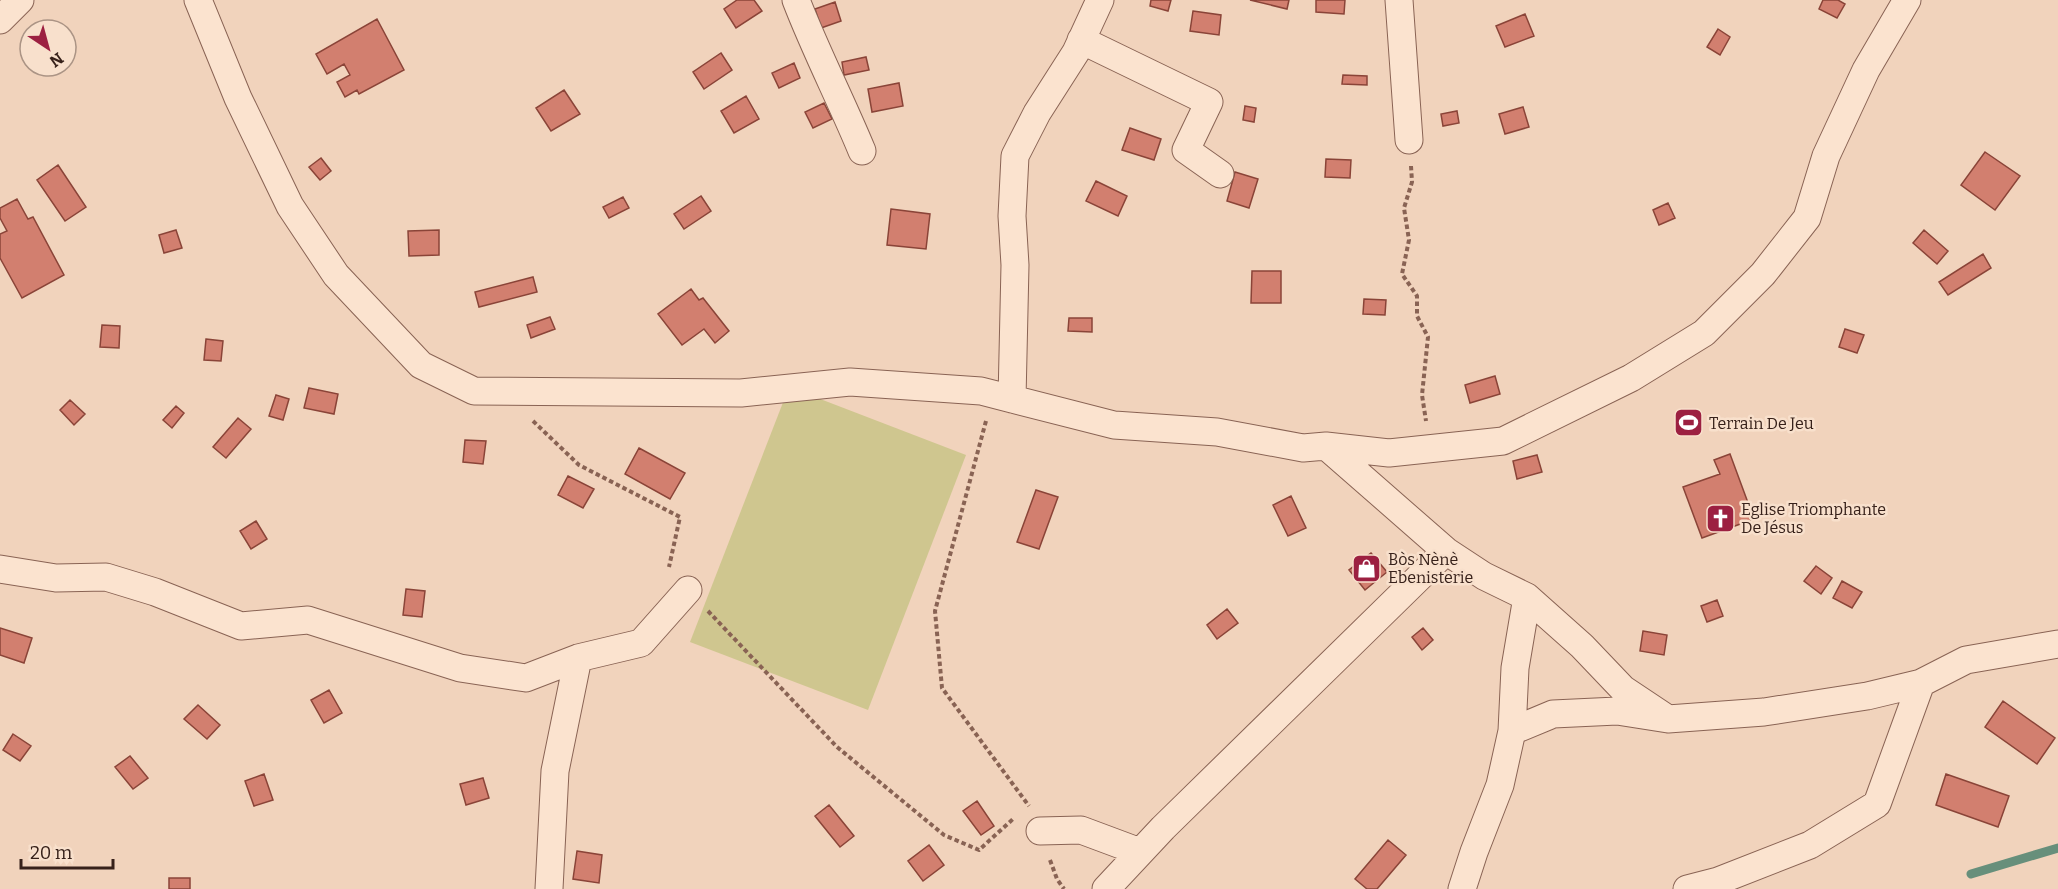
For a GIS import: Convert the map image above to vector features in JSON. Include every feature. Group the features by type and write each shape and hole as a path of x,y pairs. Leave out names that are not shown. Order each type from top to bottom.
{"street":[{"path":"0,20 20,0"},
{"path":"198,0 237,98 290,206 336,275 421,365 474,392 741,393 850,382 981,391 1113,425 1217,432 1303,448 1326,446 1389,453 1503,441 1631,378 1704,333 1763,274 1808,218 1826,156 1866,70 1906,0"},
{"path":"796,0 814,46 841,99 862,151"},
{"path":"1002,397 1015,265 1012,216 1015,156 1038,113 1076,52 1100,0"},
{"path":"1399,0 1409,140"},
{"path":"1081,40 1209,102 1186,150 1220,174"},
{"path":"1326,446 1446,551 1484,576 1527,597 1582,646 1623,689 1668,719"},
{"path":"1106,889 1140,852 1446,551"},
{"path":"0,569 56,578 106,577 155,592 241,626 308,620 460,668 526,678 578,658 641,643 688,590"},
{"path":"1462,889 1500,785 1512,731 1515,668 1527,597"},
{"path":"1512,731 1553,714 1617,711 1668,719 1764,712 1867,696 1921,683 1966,660 2058,644"},
{"path":"549,889 555,771 578,658"},
{"path":"1687,889 1718,881 1810,845 1877,804 1921,683"},
{"path":"1040,831 1081,831 1140,852"}],"path":[{"path":"1409,140 1412,182 1404,208 1409,240 1402,274 1417,296 1417,316 1428,337 1422,394 1429,449"},
{"path":"501,392 579,465 680,517 668,566 837,747 944,836 979,850 1014,818"},
{"path":"1002,397 935,612 942,688 1029,806 1057,879 1064,889"},
{"path":"1021,812 1029,806"}],"shaded area":[{"path":"789,387 966,455 868,710 690,642"}],"building":[{"path":"737,0 754,0 762,11 736,28 724,9"},
{"path":"1151,0 1171,0 1168,11 1150,6"},
{"path":"1250,0 1289,0 1287,9"},
{"path":"1316,0 1345,0 1344,14 1316,12"},
{"path":"1823,0 1838,0 1845,4 1837,18 1819,9"},
{"path":"835,2 841,21 821,28 815,9"},
{"path":"1193,11 1221,15 1219,35 1190,31"},
{"path":"1525,14 1534,36 1505,47 1496,26"},
{"path":"377,19 404,70 359,94 357,90 345,97 337,82 350,75 344,64 327,74 316,54"},
{"path":"1718,29 1730,37 1720,55 1707,47"},
{"path":"721,53 732,70 704,89 693,72"},
{"path":"866,57 869,70 844,75 842,62"},
{"path":"794,63 800,78 779,88 772,73"},
{"path":"1343,75 1367,76 1367,85 1342,84"},
{"path":"899,83 903,106 872,112 868,89"},
{"path":"564,90 580,114 551,131 536,108"},
{"path":"746,96 759,119 734,133 721,111"},
{"path":"824,103 832,119 813,128 805,112"},
{"path":"1245,106 1256,108 1254,122 1243,120"},
{"path":"1523,107 1529,127 1505,134 1499,114"},
{"path":"1457,111 1459,123 1443,126 1441,114"},
{"path":"1130,128 1161,139 1154,160 1122,150"},
{"path":"1985,152 2020,176 1995,210 1961,185"},
{"path":"321,158 331,171 320,180 309,167"},
{"path":"1326,159 1351,160 1350,178 1325,177"},
{"path":"58,165 86,207 65,221 37,180"},
{"path":"1235,172 1258,179 1249,208 1227,201"},
{"path":"1096,181 1127,196 1118,216 1086,201"},
{"path":"701,196 711,211 684,229 674,214"},
{"path":"623,197 629,208 609,218 603,207"},
{"path":"17,199 28,219 33,217 64,275 22,298 0,258 0,234 7,231 0,218 0,208"},
{"path":"1668,203 1675,218 1659,225 1653,210"},
{"path":"891,209 930,214 926,249 887,245"},
{"path":"176,230 182,248 164,253 159,235"},
{"path":"439,230 439,255 409,256 408,231"},
{"path":"1924,230 1948,251 1937,264 1913,243"},
{"path":"1983,254 1991,268 1948,295 1939,282"},
{"path":"1252,271 1281,271 1281,303 1251,303"},
{"path":"533,277 537,292 479,307 475,292"},
{"path":"691,289 699,300 703,298 729,331 715,343 704,329 682,345 658,314"},
{"path":"1364,299 1386,300 1385,315 1363,314"},
{"path":"550,317 555,329 531,338 527,325"},
{"path":"1069,318 1092,318 1092,332 1068,331"},
{"path":"102,325 120,326 119,348 100,347"},
{"path":"1845,329 1864,335 1857,353 1839,347"},
{"path":"206,339 223,341 221,361 204,360"},
{"path":"1495,376 1500,394 1470,403 1465,385"},
{"path":"309,388 338,394 334,414 304,408"},
{"path":"276,395 289,399 283,420 269,416"},
{"path":"70,400 85,414 74,425 60,410"},
{"path":"176,406 184,413 172,428 163,420"},
{"path":"238,418 251,429 226,458 213,447"},
{"path":"465,440 486,441 483,464 463,462"},
{"path":"639,448 685,473 670,499 625,474"},
{"path":"1730,454 1754,519 1702,538 1683,487 1720,474 1714,460"},
{"path":"1537,455 1542,472 1517,479 1513,461"},
{"path":"568,476 594,489 583,508 558,495"},
{"path":"1036,490 1058,497 1039,549 1017,542"},
{"path":"1291,496 1306,528 1288,536 1273,505"},
{"path":"256,521 267,539 251,549 240,531"},
{"path":"1371,553 1387,572 1365,590 1349,570"},
{"path":"1816,566 1832,578 1821,594 1804,581"},
{"path":"1842,581 1862,592 1852,608 1833,598"},
{"path":"406,589 425,591 422,617 403,615"},
{"path":"1717,600 1723,616 1707,622 1701,606"},
{"path":"1227,609 1238,623 1217,639 1207,625"},
{"path":"0,628 32,638 24,663 0,655"},
{"path":"1423,628 1433,640 1422,650 1412,637"},
{"path":"1643,631 1667,635 1664,655 1640,651"},
{"path":"329,690 342,713 324,723 311,700"},
{"path":"2003,701 2055,738 2037,764 1985,727"},
{"path":"198,705 220,725 207,739 184,719"},
{"path":"13,734 31,746 20,761 3,750"},
{"path":"130,756 148,778 133,789 115,767"},
{"path":"264,774 273,800 254,806 245,781"},
{"path":"1946,774 2009,796 1998,827 1936,805"},
{"path":"483,778 489,798 466,805 460,784"},
{"path":"977,801 994,826 981,835 963,811"},
{"path":"829,805 854,836 840,847 815,816"},
{"path":"1388,840 1406,855 1377,889 1367,889 1355,879"},
{"path":"929,845 944,865 923,881 908,861"},
{"path":"577,851 602,855 599,883 573,879"},
{"path":"169,878 190,878 190,889 169,889"}],"waterway":[{"path":"1971,874 2058,848"}],"place":[{"name":"Terrain De Jeu","path":"1688,423"},
{"name":"Eglise Triomphante De Jésus","path":"1720,518"},
{"name":"Bòs Nènè Ebenisterie","path":"1367,568"}]}
